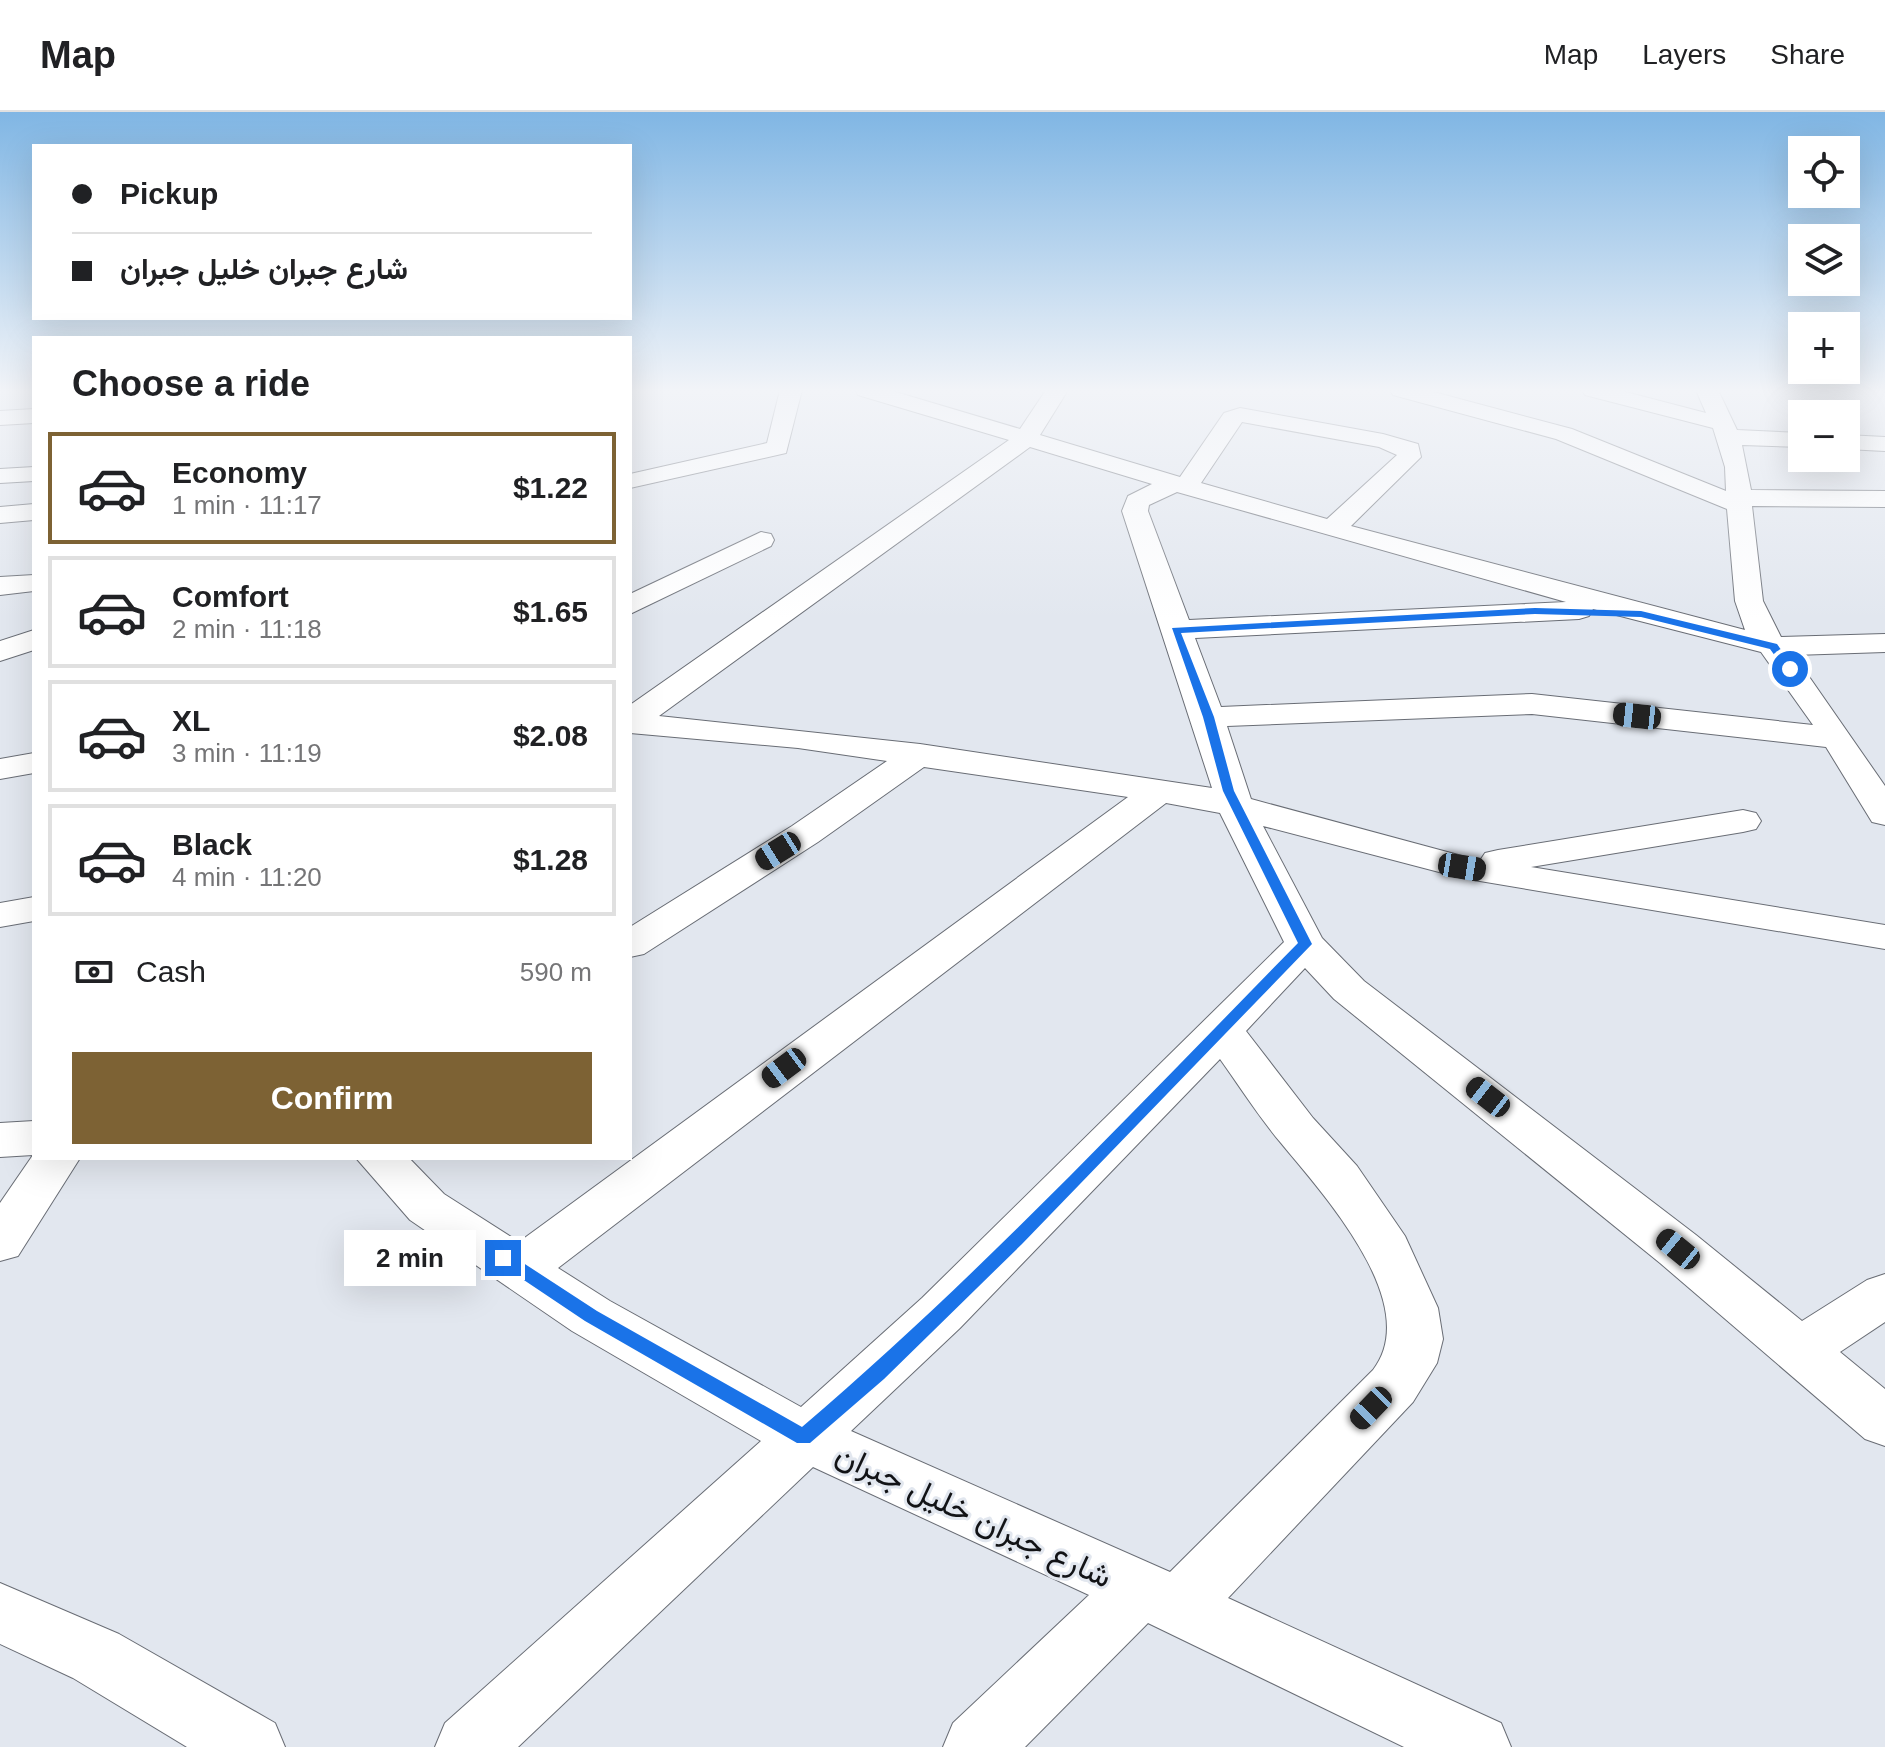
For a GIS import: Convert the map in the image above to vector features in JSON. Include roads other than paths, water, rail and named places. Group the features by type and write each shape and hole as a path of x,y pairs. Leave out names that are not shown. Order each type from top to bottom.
{"street":[{"path":"632,481 696,466"},
{"path":"632,720 988,466"},
{"path":"1116,466 1641,614 1774,646 1885,643"},
{"path":"1195,466 1180,485 1142,497 1134,505 1175,630 1208,717 1235,806 1305,944 1349,990 1512,1116 1885,1422"},
{"path":"1332,529 1400,466"},
{"path":"1648,466 1739,501 1885,499"},
{"path":"1737,466 1749,601 1758,627 1837,738 1885,814"},
{"path":"0,476 32,474"},
{"path":"0,515 32,512"},
{"path":"632,604 761,540"},
{"path":"0,586 32,583"},
{"path":"1175,630 1535,611 1641,614"},
{"path":"0,652 32,640"},
{"path":"1208,717 1532,704 1837,738"},
{"path":"632,721 920,754 1160,790 1235,806 1317,831 1462,867 1885,937"},
{"path":"632,944 805,834 920,754"},
{"path":"0,769 32,763"},
{"path":"520,1269 1160,790"},
{"path":"1462,867 1743,821"},
{"path":"0,915 32,909"},
{"path":"483,1743 804,1437 877,1373 1017,1240 1305,944"},
{"path":"977,1747 1157,1599 1393,1386 1410,1363 1416,1339 1412,1308 1387,1250 1340,1178 1296,1130 1222,1030"},
{"path":"0,1140 32,1138"},
{"path":"0,1242 55,1160"},
{"name":"شارع جبران خليل جبران","path":"382,1160 427,1207 591,1316 804,1437 1052,1547 1477,1747"},
{"path":"1800,1350 1885,1295"},
{"path":"0,1613 96,1656 251,1747"}]}
